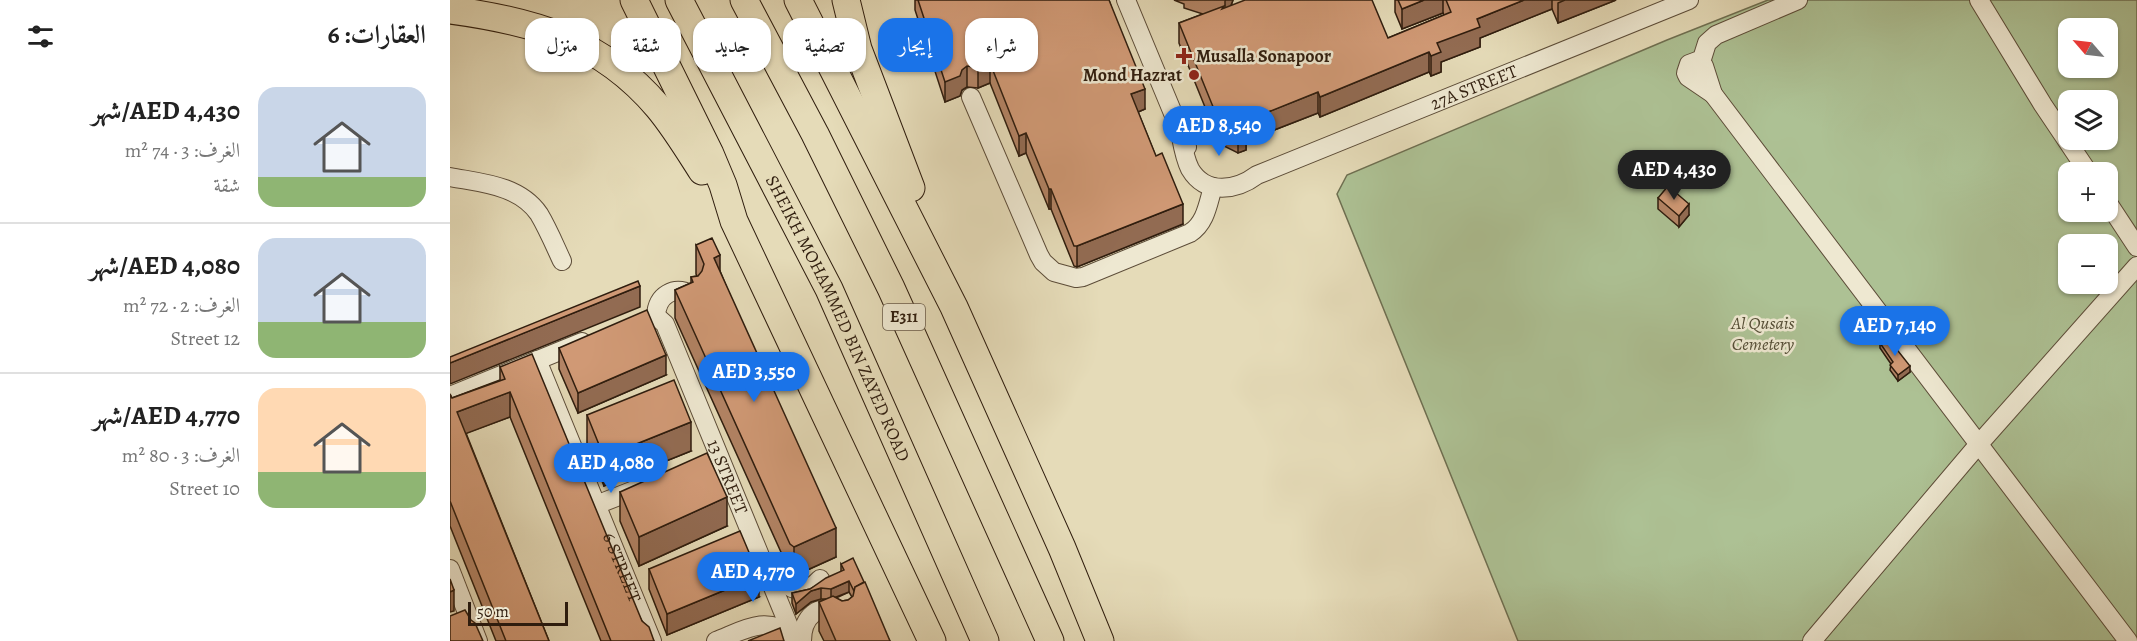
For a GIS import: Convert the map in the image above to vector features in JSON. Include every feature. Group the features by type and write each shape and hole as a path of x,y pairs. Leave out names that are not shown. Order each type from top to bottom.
{"highway":[{"path":"634,0 710,154 734,221"},
{"name":"SHEIKH MOHAMMED BIN ZAYED ROAD","path":"679,0 829,289 985,641"},
{"name":"E311","path":"744,0 815,134 891,288 1050,641"},
{"path":"798,0 954,307 1062,548 1100,641"},
{"path":"846,0 858,49 941,264 954,307"},
{"path":"450,10 508,18 571,40 609,63 635,84 658,108 688,149 734,221 932,641"}],"street":[{"name":"27A STREET","path":"1126,0 1191,155 1199,165 1214,174 1228,178 1257,175"},
{"name":"27A STREET","path":"1182,136 1184,152 1191,171 1201,181 1213,187 1235,187 1257,175 1689,0"},
{"path":"1798,0 1716,34 1707,43 1701,63 1707,71 1713,94 2128,641"},
{"path":"1979,0 2043,105 2081,162"},
{"path":"971,97 1039,255 1048,268 1061,276 1083,277 1191,233 1203,219 1213,187"},
{"path":"451,177 496,186 520,196 538,214 562,261"},
{"path":"2118,218 2137,247"},
{"path":"1812,641 1978,446 2137,266"},
{"name":"13 STREET","path":"692,295 680,291 665,295 650,316 666,324 796,639"},
{"path":"450,396 601,334"},
{"name":"6 STREET","path":"537,360 652,641"},
{"path":"699,464 719,456"},
{"path":"596,505 657,480"},
{"path":"756,546 778,577 790,588 807,589 820,579"},
{"path":"450,569 478,641"},
{"path":"750,627 767,614 776,595"},
{"path":"716,641 761,624 783,629 796,639 807,619 822,610 830,610 844,619"}],"green space":[{"name":"Al Qusais Cemetery","path":"1768,0 2137,0 2137,641 1518,641 1337,194 1347,175 1667,40"}],"building":[{"path":"918,0 1109,0 1145,89 1131,94 1156,156 1162,153 1183,204 1074,246 1026,133 1019,136 994,72 1038,72 1038,18 965,18 965,68 960,76 945,82 942,72 953,72 953,18 924,18"},
{"path":"1245,0 1372,0 1388,38 1451,12 1446,0 1524,0 1477,19 1480,27 1437,43 1441,52 1431,56 1429,52 1320,97 1318,92 1243,122 1246,130 1238,133 1220,124 1179,23"},
{"path":"1398,0 1424,0 1402,9"},
{"path":"1668,186 1689,204 1679,216 1658,198"},
{"path":"712,238 720,255 714,258 836,528 794,547 790,544 675,290 693,282 691,277 698,276 702,271 704,264 696,245"},
{"path":"638,281 640,286 450,363 450,357"},
{"path":"647,310 666,355 578,393 559,348"},
{"path":"1887,337 1910,366 1898,375 1890,365 1893,362 1880,343"},
{"path":"532,354 642,621 649,627 654,641 611,641 510,392 457,412 549,641 506,641 450,501 450,394 452,398 505,379 500,367"},
{"path":"674,380 691,422 604,457 587,415"},
{"path":"707,453 727,497 639,537 620,492"},
{"path":"740,531 759,576 667,614 649,569"},
{"path":"853,558 864,582 855,587 854,591 849,581 831,589 821,588 811,591 796,604 792,593 810,589 844,570 841,564"},
{"path":"450,579 454,590 450,592"},
{"path":"865,582 890,641 836,641 819,602 833,596 842,601 848,600 853,596 855,587"},
{"path":"465,610 475,623 483,641 450,641 450,616"},
{"path":"780,628 784,641 748,641"}],"place":[{"name":"Musalla Sonapoor","path":"1184,56"},
{"name":"Mond Hazrat","path":"1194,75"}]}
